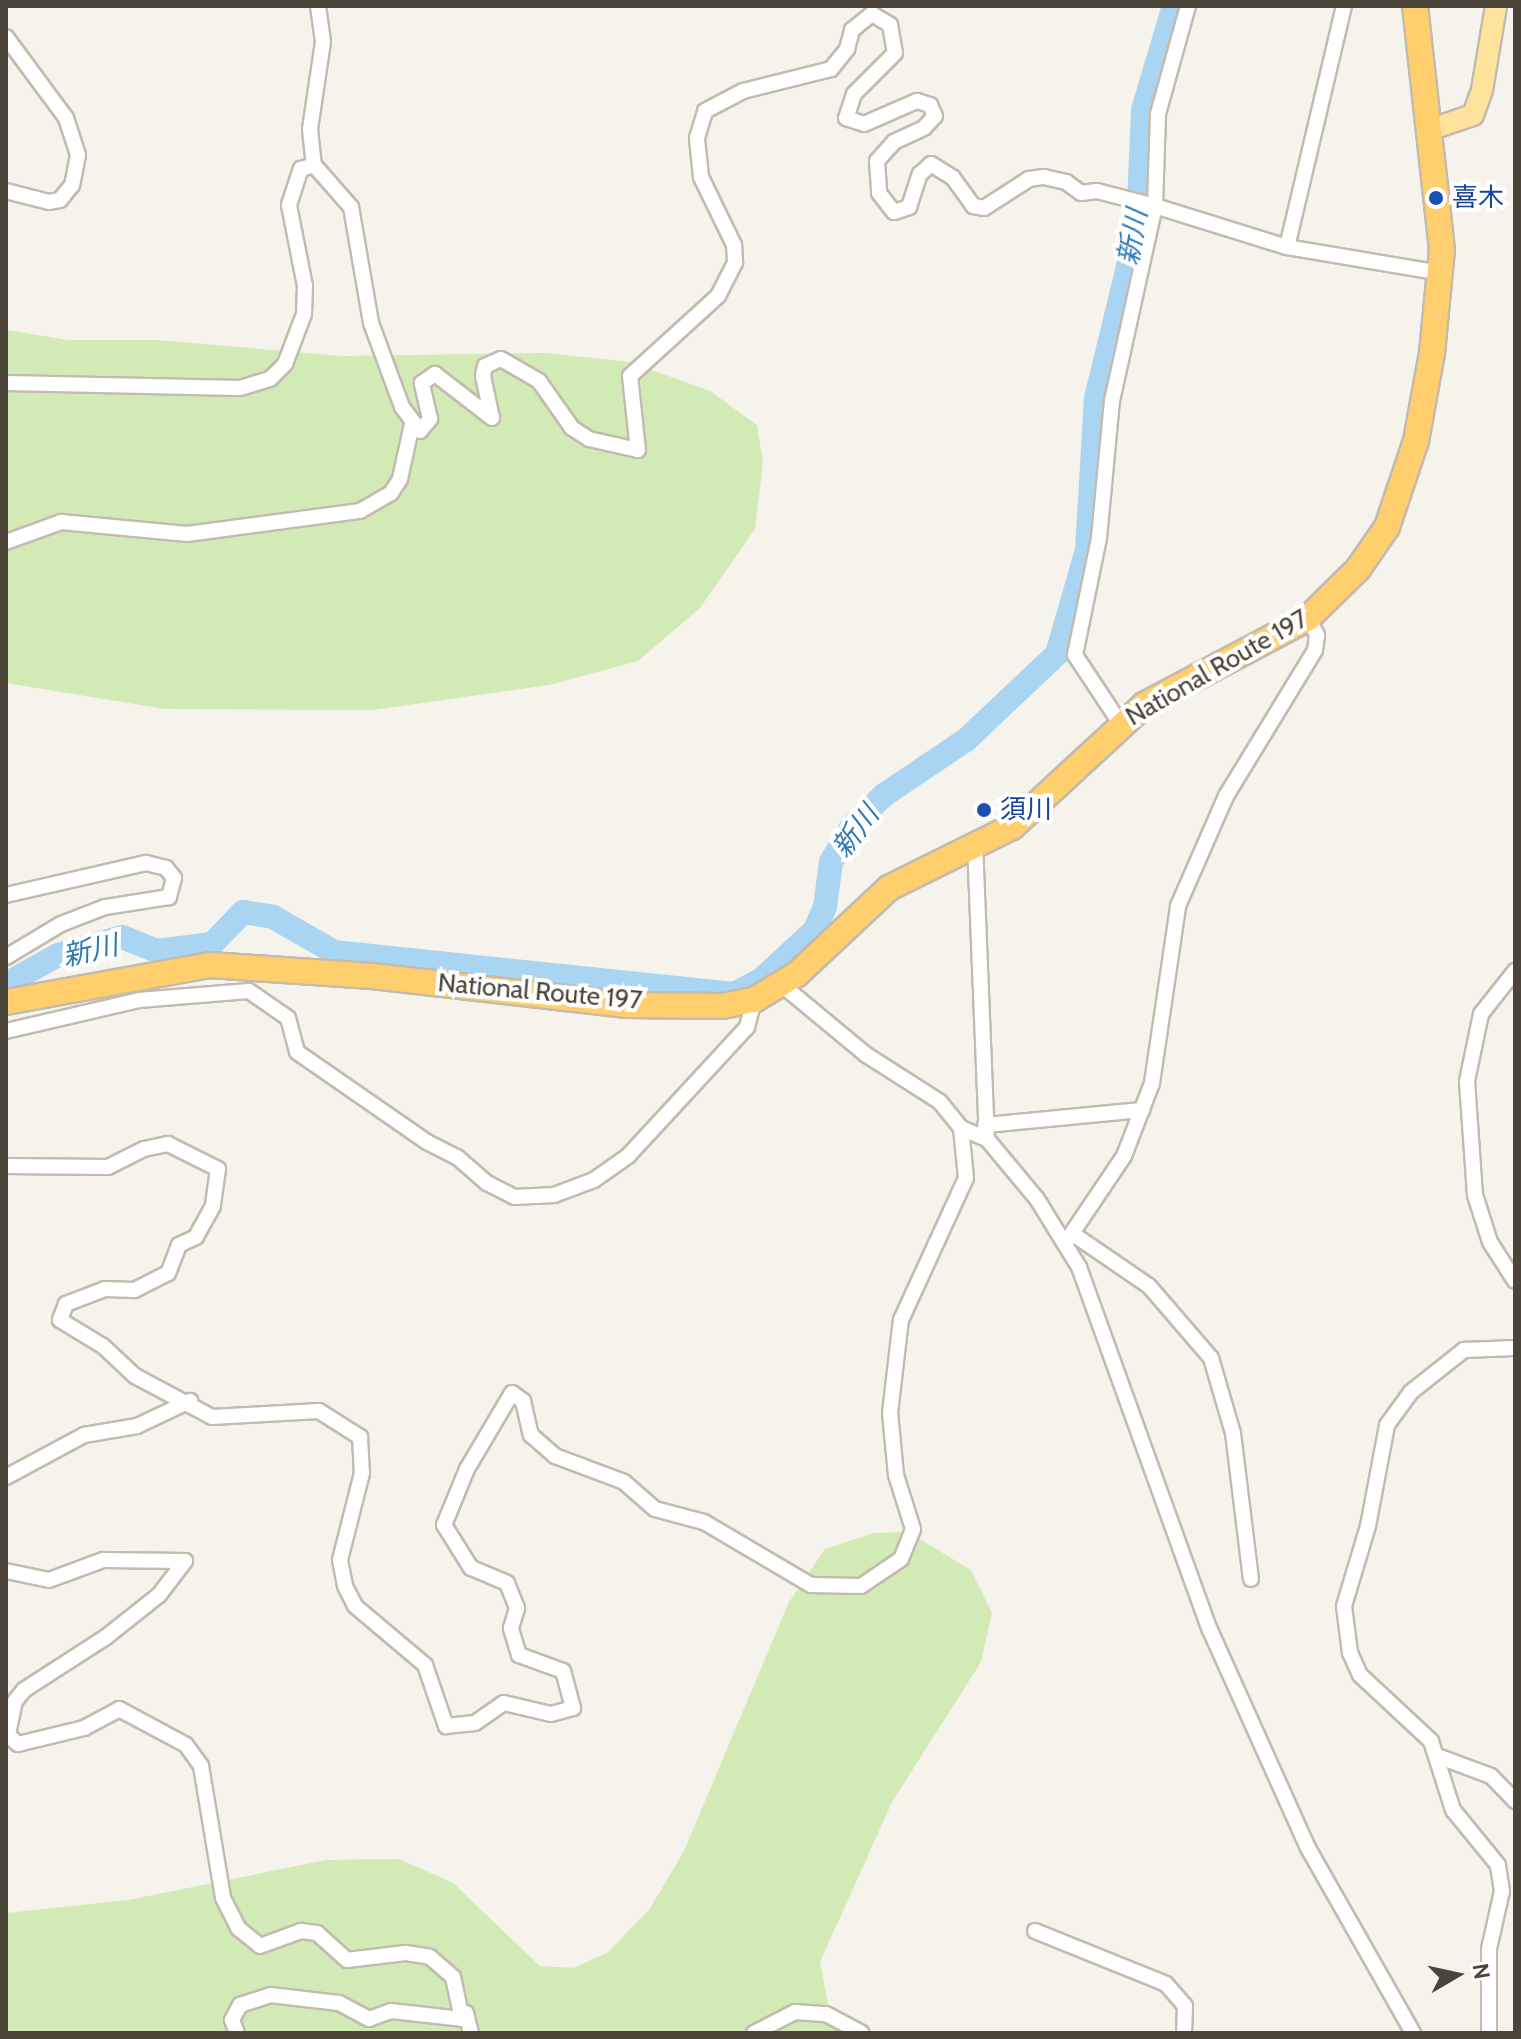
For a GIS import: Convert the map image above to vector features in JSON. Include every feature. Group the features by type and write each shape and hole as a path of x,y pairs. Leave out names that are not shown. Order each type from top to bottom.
{"highway":[{"name":"National Route 197","path":"6,1002 210,965 372,976 627,1005 722,1006 754,1000 782,985 889,888 1012,827 1120,723 1184,682 1308,618 1358,569 1387,527 1405,483 1432,353 1441,273 1432,129 1415,6"}],"main road":[{"path":"1432,129 1473,115 1482,90 1496,6"}],"street":[{"path":"318,6 323,42 310,129 314,165 351,207 371,323 412,424 420,431 430,419 422,383 435,374 492,418 483,376 485,366 501,359 539,381 581,433 638,450 630,376 718,296 735,262 734,245 701,177 697,138 705,111 743,91 831,69 847,49 852,30 872,14 890,25 895,53 854,94 846,118 864,124 917,101 930,105 935,116 924,128 894,142 877,161 879,193 886,206 902,213 909,207 920,174 931,164 953,178 973,206 984,208 1014,187 1044,177 1066,182 1081,193 1097,191 1155,206 1287,247 1441,273"},
{"path":"1120,723 1075,655 1099,538 1109,415 1155,206 1158,114 1188,6"},
{"path":"1287,247 1344,6"},
{"path":"6,37 66,118 78,155 72,185 60,200 6,191"},
{"path":"6,383 240,388 270,379 285,364 304,314 305,286 289,205 301,169 314,165"},
{"path":"6,542 72,521 187,534 360,511 391,493 400,479 412,424"},
{"path":"1070,1238 1124,1156 1142,1110 1152,1083 1178,906 1226,796 1315,650 1317,635 1308,618"},
{"path":"975,843 986,1132 1070,1238 1210,1630 1308,1848 1413,2033"},
{"path":"6,895 146,863 166,868 174,878 169,897 105,907 61,924 30,947 6,957"},
{"path":"1515,971 1481,1014 1467,1081 1475,1195 1490,1242 1515,1281"},
{"path":"6,1166 108,1167 168,1144 218,1169 213,1206 196,1237 179,1245 168,1273 134,1290 105,1289 66,1304 60,1320 103,1346 135,1376 190,1401 212,1417 319,1411 360,1437 362,1473 340,1560 345,1586 355,1606 425,1665 446,1726 475,1723 504,1703 551,1714 573,1708 563,1671 519,1655 511,1628 517,1608 507,1583 471,1568 444,1525 492,1420 512,1393 523,1401 531,1435 555,1456 624,1482 655,1509 704,1522 811,1585 861,1586 885,1574 912,1542 896,1475 890,1413 901,1320 966,1178 961,1128 940,1102 865,1054 782,985"},
{"path":"6,1031 139,1000 249,991 288,1018 297,1052 427,1142 457,1157 487,1183 514,1197 554,1195 594,1180 628,1156 747,1027 754,1000"},
{"path":"961,1128 986,1132 1142,1110"},
{"path":"1070,1238 1149,1286 1211,1358 1233,1433 1251,1579"},
{"path":"1489,2033 1489,1949 1502,1877 1494,1854 1453,1810 1440,1757 1421,1729 1354,1665 1345,1590 1368,1526 1387,1425 1411,1392 1464,1350 1515,1348"},
{"path":"6,1477 84,1435 137,1426 190,1401"},
{"path":"6,1571 49,1580 103,1560 185,1561 159,1595 106,1637 24,1690 15,1701 8,1735 18,1744 84,1728 119,1709 186,1745 201,1766 223,1898 238,1928 260,1946 301,1931 317,1933 347,1960 406,1953 430,1957 453,1977 462,2019"},
{"path":"1440,1757 1491,1776 1515,1801"},
{"path":"1035,1931 1166,1984 1185,2006 1184,2033"},
{"path":"237,2033 232,2020 240,2005 270,1995 339,2003 369,2019 391,2011 462,2019"},
{"path":"754,2033 795,2012 826,2014 861,2033"},
{"path":"462,2019 466,2013 471,2033"}],"green space":[{"path":"6,330 69,340 157,340 342,356 546,353 630,362 710,391 757,425 763,462 755,529 700,608 638,661 549,685 373,710 165,709 6,683"},
{"path":"908,1532 971,1570 992,1613 981,1662 892,1802 820,1962 829,2009 844,2033 6,2033 6,1913 128,1900 326,1860 399,1859 453,1883 540,1966 573,1968 607,1953 649,1910 684,1851 789,1602 825,1549 874,1533"}],"waterway":[{"name":"新川","path":"6,984 58,955 122,937 157,951 212,944 243,912 273,917 334,952 734,994 762,979 815,930 825,907 831,862 852,826 884,795 966,740 1057,654 1087,550 1096,398 1138,226 1143,110 1174,6"}],"place":[{"name":"喜木","path":"1436,198"},
{"name":"須川","path":"984,810"}]}
